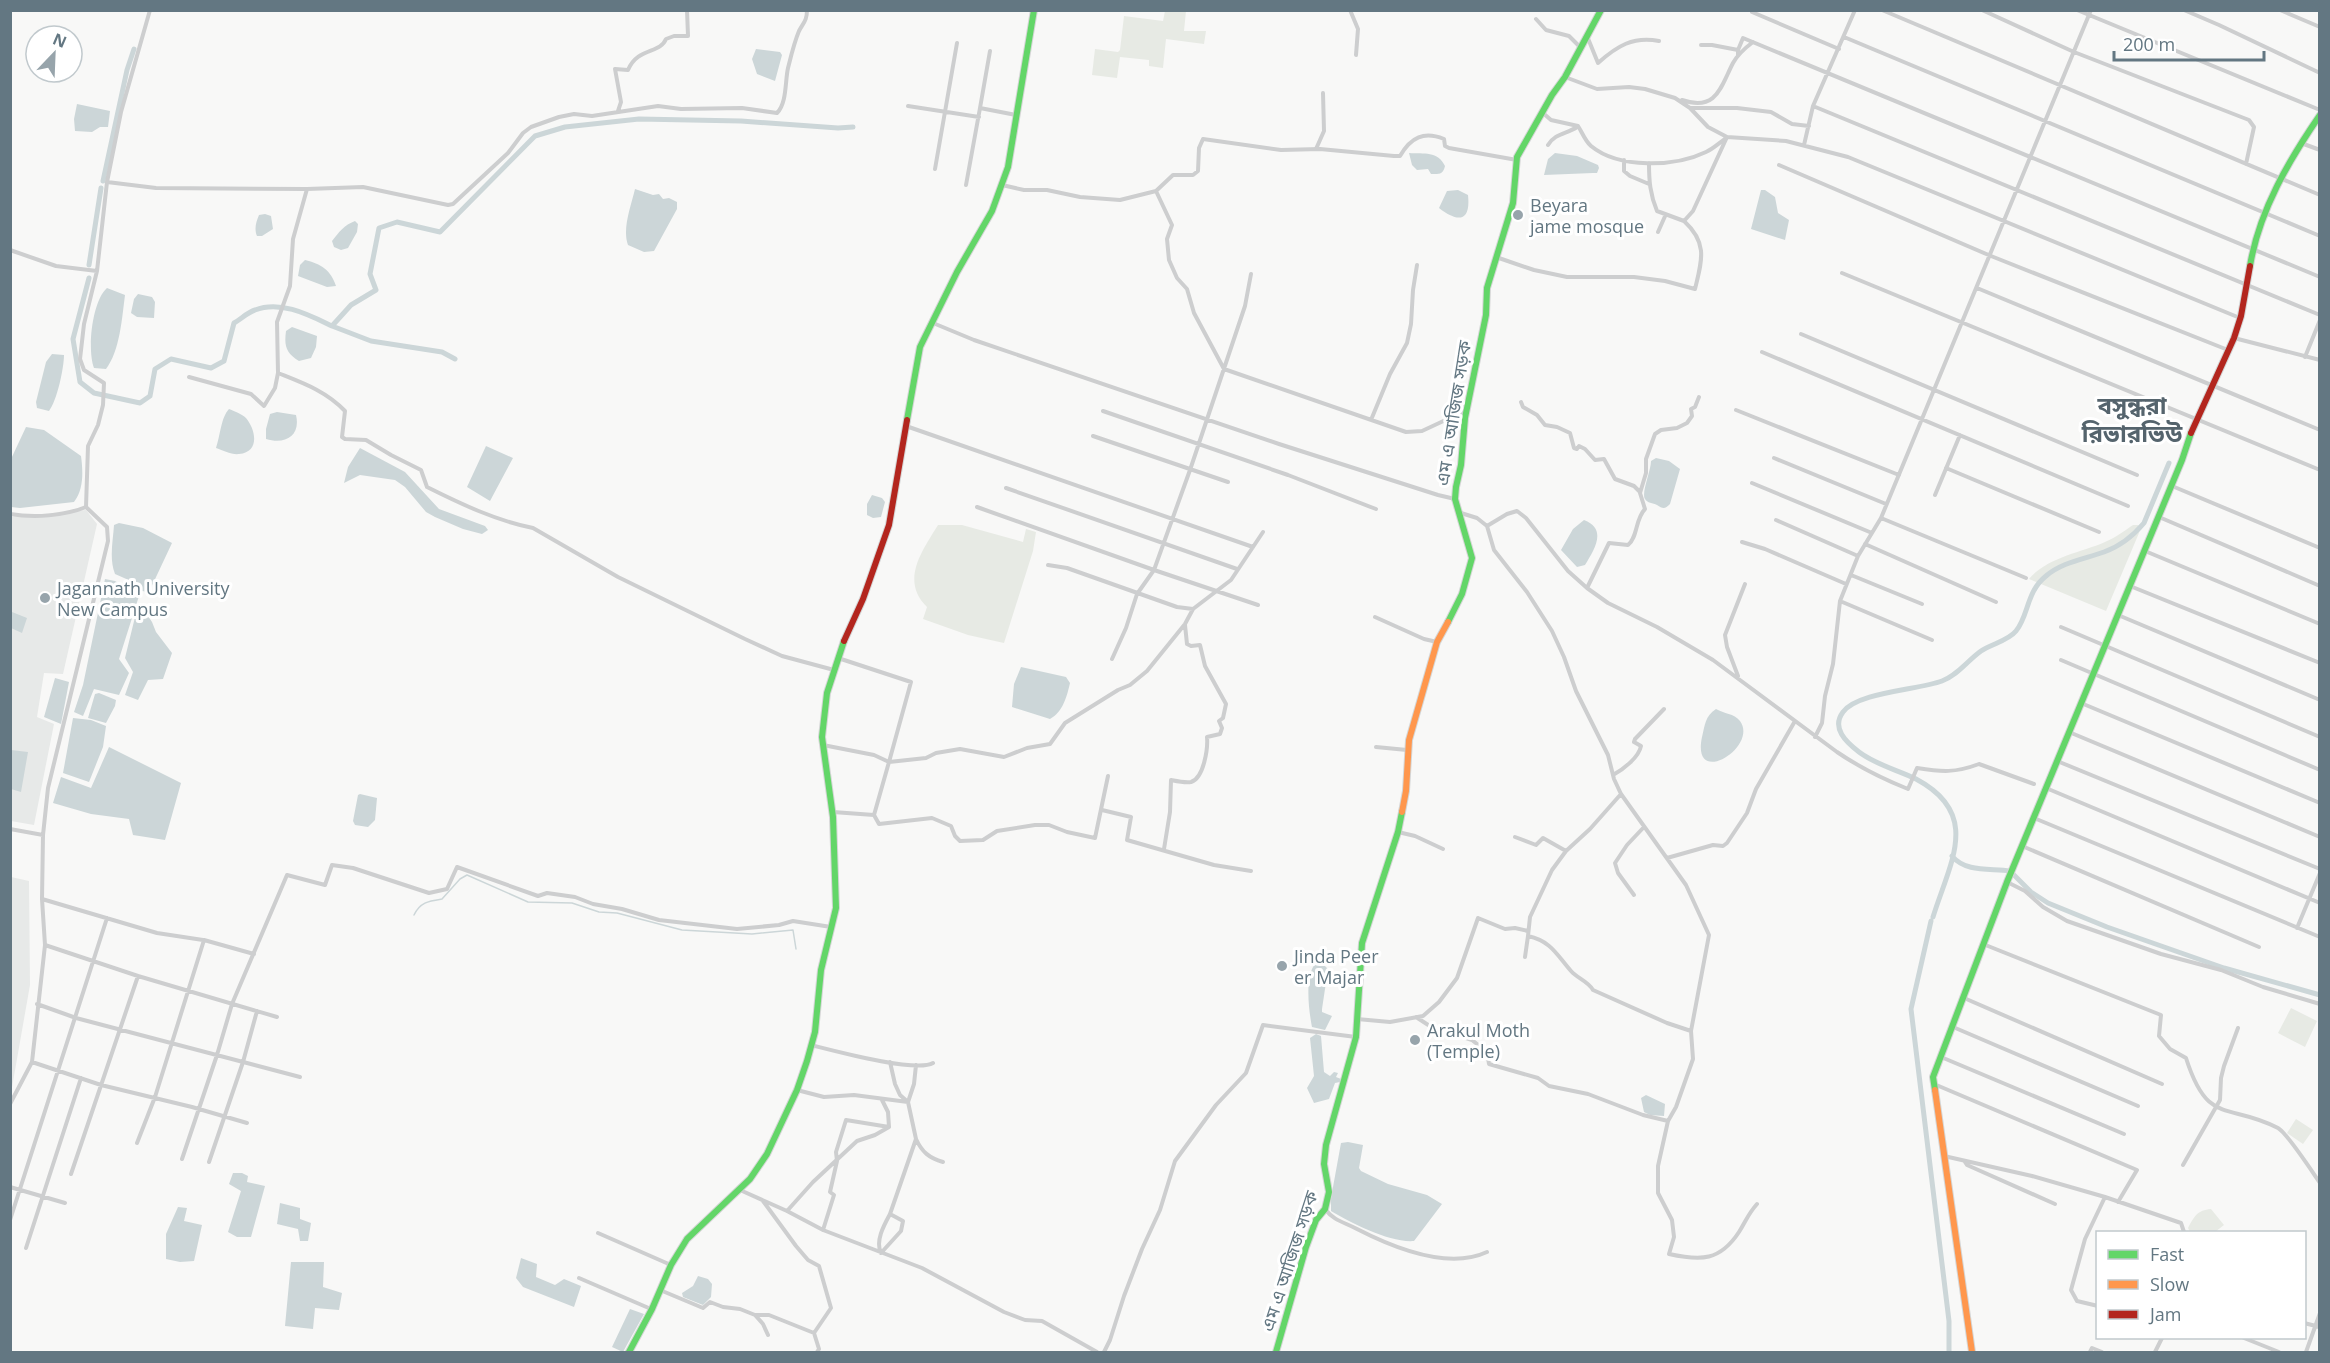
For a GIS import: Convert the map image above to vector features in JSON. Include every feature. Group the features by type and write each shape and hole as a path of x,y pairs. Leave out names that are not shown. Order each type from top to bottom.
{"street":[{"path":"10,1104 32,1062 45,945 42,899 43,835 48,788 108,542 107,527 86,507 88,446 98,425 105,383 84,370 80,359 84,324 97,271 107,182 121,112 150,10"},
{"path":"618,111 621,102 615,69 628,70 638,55 659,48 666,39 674,36 688,36 687,10"},
{"path":"107,182 156,188 363,187 448,206 453,204 508,153 523,133 531,127 574,114 591,116 658,106 681,109 742,108 777,112 783,102 793,47 800,29 807,20 807,10"},
{"path":"629,1353 652,1310 671,1265 687,1239 740,1190 767,1154 797,1090 812,1045 821,970 836,908 837,886 833,812 823,745 827,693 837,658 863,599 889,525 920,347 957,272 992,211 1008,167 1034,10"},
{"path":"1350,10 1358,29 1356,55"},
{"name":"এম এ আজিজ সড়ক","path":"1276,1353 1306,1247 1316,1220 1325,1209 1329,1192 1324,1164 1326,1145 1356,1037 1362,943 1398,832 1406,790 1407,750 1437,642 1462,594 1472,558 1461,513 1455,499 1467,410 1486,315 1486,288 1513,203 1517,160 1601,10"},
{"path":"1803,145 1814,106 1855,10"},
{"path":"1882,10 2319,195"},
{"path":"1982,10 2074,52 2253,122 2254,127 2246,164"},
{"path":"2077,10 2319,110"},
{"path":"1815,737 1822,723 1825,696 1833,664 1840,601 1846,584 1858,556 1887,504 2091,10"},
{"path":"2184,10 2319,73"},
{"path":"2280,10 2319,27"},
{"path":"1752,12 1839,49"},
{"path":"1536,19 1546,30 1569,36 1578,45"},
{"path":"1587,36 1598,63 1631,40 1659,41"},
{"path":"1844,37 2319,236"},
{"path":"1565,77 1597,89 1637,88 1688,102 1705,102 1721,92 1743,38 2319,277"},
{"path":"1738,53 1753,42"},
{"path":"935,169 957,43"},
{"path":"1701,45 1712,45 1738,53"},
{"path":"966,185 990,51"},
{"path":"1316,149 1324,131 1323,93"},
{"path":"1675,98 1690,108 1708,127 1727,137 1742,140 1765,139 1803,145 1848,158 2240,318"},
{"path":"908,106 979,117"},
{"path":"1814,106 2319,315"},
{"path":"980,108 1017,115"},
{"path":"1690,108 1737,108 1771,112 1792,124 1809,126"},
{"path":"1542,112 1551,120 1578,126 1590,145 1611,157 1624,160 1660,164 1706,152 1727,137"},
{"path":"1972,1353 1933,1077 2007,882 2172,486 2196,417 2234,338 2253,250 2266,214 2300,142 2319,115"},
{"path":"1548,145 1551,140 1562,133 1571,132 1578,126"},
{"path":"1002,185 1024,190 1047,190 1080,197 1120,200 1156,191 1173,175 1193,175 1198,171 1199,148 1203,139 1281,150 1316,149 1400,156 1407,145 1420,135 1434,135 1444,140 1445,146 1449,148 1517,160"},
{"path":"1684,221 1693,211 1727,137"},
{"path":"2300,142 2319,150"},
{"path":"1624,160 1624,171 1649,184"},
{"path":"1496,257 1534,270 1567,277 1634,277 1665,281 1695,289 1703,248 1695,231 1684,221 1657,211 1649,184 1649,163"},
{"path":"1779,165 1991,256 2228,350"},
{"path":"189,377 251,393 264,406 275,388 278,373 278,322 290,286 293,239 307,189"},
{"path":"1156,191 1172,225 1167,239 1169,260 1178,278 1187,289 1194,313 1224,369 1406,432 1422,431 1467,410"},
{"path":"1658,232 1666,214"},
{"path":"10,250 56,266 97,271"},
{"path":"1371,420 1389,374 1407,343 1417,265"},
{"path":"1842,273 2196,417 2319,470"},
{"path":"1112,659 1126,628 1137,594 1154,570 1191,470 1245,306 1251,274"},
{"path":"1977,288 2319,430"},
{"path":"2305,357 2319,320"},
{"path":"932,323 974,340 1207,419 1455,499"},
{"path":"1802,334 2137,476"},
{"path":"2234,338 2319,360"},
{"path":"1762,352 2128,506"},
{"path":"278,373 313,387 334,400 345,411 342,437 366,440 421,470 427,487 465,505 518,525 534,528 618,577 754,644 782,656 834,670"},
{"path":"1587,588 1610,543 1628,545 1632,542 1638,517 1645,509 1639,496 1646,473 1646,459 1655,434 1661,430 1677,428 1687,423 1692,416 1691,409 1699,397"},
{"path":"1521,402 1545,425 1570,433 1574,448 1577,449 1580,446 1595,459 1604,459 1615,479 1634,486 1640,491"},
{"path":"1736,410 1899,475"},
{"path":"1102,411 1376,508"},
{"path":"906,426 1253,547"},
{"path":"1935,495 1960,435"},
{"path":"1093,436 1228,482"},
{"path":"1774,458 1887,504"},
{"path":"1946,468 2099,532"},
{"path":"1752,483 1872,532"},
{"path":"2172,486 2319,548"},
{"path":"1006,488 1237,569"},
{"path":"10,514 24,516 72,513 86,507"},
{"path":"977,507 1258,605"},
{"path":"1487,526 1517,511 1526,518 1568,571 1587,588 1608,603 1666,633 1738,676 1815,737 1856,765 1908,789 1917,768 1958,771 1979,764 2034,784"},
{"path":"1461,513 1477,518 1487,526 1494,550 1527,592 1552,631 1580,700 1608,755 1621,794 1686,885 1709,936 1691,1031 1692,1059 1676,1107 1668,1121 1658,1166 1658,1194 1672,1220 1674,1237 1669,1254 1693,1260 1721,1252 1741,1230 1747,1215 1757,1204"},
{"path":"2159,517 2319,586"},
{"path":"1881,518 2026,578"},
{"path":"1776,520 1858,556"},
{"path":"823,745 874,755 889,762 926,758 936,753 960,748 1004,757 1028,748 1050,744 1065,723 1137,680 1148,670 1185,624 1193,609 1231,580 1263,532"},
{"path":"1742,542 1765,549 1846,584"},
{"path":"1865,544 1996,602"},
{"path":"2145,551 2319,624"},
{"path":"1048,565 1067,568 1137,594 1193,609"},
{"path":"1851,575 1922,604"},
{"path":"1738,676 1725,635 1745,584"},
{"path":"2130,586 2319,663"},
{"path":"1840,601 1932,640"},
{"path":"2118,615 2319,700"},
{"path":"1375,616 1424,639 1437,642"},
{"path":"1164,849 1170,812 1171,780 1191,782 1196,779 1208,753 1207,737 1222,732 1220,721 1223,718 1226,704 1205,666 1202,648 1200,645 1187,644 1185,624"},
{"path":"2061,627 2319,737"},
{"path":"837,658 911,682 874,815 879,824 932,818 951,826 960,841 970,842 983,840 997,831 1035,825 1049,825 1066,832 1095,838 1108,776"},
{"path":"2061,660 2319,770"},
{"path":"2081,703 2319,803"},
{"path":"1613,775 1622,770 1640,752 1641,746 1634,742 1635,739 1664,709"},
{"path":"1667,858 1713,845 1723,846 1727,843 1747,813 1756,789 1795,721"},
{"path":"2069,732 2319,837"},
{"path":"1376,747 1407,750"},
{"path":"2057,762 2319,871 2297,928"},
{"path":"2046,788 2319,903"},
{"path":"1525,957 1530,917 1552,870 1566,851 1590,829 1621,794"},
{"path":"1102,810 1131,817 1127,840 1214,865 1251,871"},
{"path":"833,812 874,815"},
{"path":"2034,818 2319,937"},
{"path":"1634,895 1618,873 1615,863 1627,845 1644,827"},
{"path":"10,829 43,835"},
{"path":"1398,832 1415,836 1443,849"},
{"path":"1515,837 1536,845 1543,838 1566,851"},
{"path":"2022,846 2259,947"},
{"path":"182,1159 232,1004 287,875 325,885 332,866 353,868 429,893 447,889 457,867 538,896 548,893 575,897 593,904 622,909 660,920 737,929 780,926 793,921 831,927"},
{"path":"2007,882 2025,891 2043,907 2067,921 2161,954 2211,967 2263,987 2319,1004"},
{"path":"42,899 157,933 204,940 254,954"},
{"path":"10,1220 107,918"},
{"path":"1356,1018 1390,1022 1423,1016 1438,1002 1457,978 1478,918 1504,928 1515,928 1539,938 1550,946 1571,971 1589,984 1593,990 1667,1023 1691,1031"},
{"path":"137,1143 155,1097 204,940"},
{"path":"1983,944 2161,1015 2159,1036 2170,1049 2187,1058 2194,1082 2208,1102 2217,1108 2281,1129 2319,1183"},
{"path":"45,945 138,976 277,1017"},
{"path":"71,1174 138,976"},
{"path":"1963,998 2162,1084"},
{"path":"37,1004 76,1018 300,1077"},
{"path":"209,1162 243,1062 257,1011"},
{"path":"1416,1017 1439,1032 1472,1040 1487,1052 1489,1064 1538,1078 1549,1086 1588,1094 1643,1115 1668,1121"},
{"path":"1104,1353 1142,1249 1160,1210 1174,1161 1216,1105 1246,1073 1263,1025 1356,1037"},
{"path":"1952,1026 2138,1107"},
{"path":"2183,1165 2217,1108 2224,1066 2238,1028"},
{"path":"812,1045 891,1062 927,1067 933,1063"},
{"path":"1940,1057 2124,1134"},
{"path":"32,1062 102,1085 155,1097 247,1123"},
{"path":"891,1062 895,1084 900,1095 908,1102"},
{"path":"916,1065 914,1084 908,1102 916,1139 922,1151 932,1159 943,1162"},
{"path":"26,1248 81,1078"},
{"path":"1934,1084 2137,1170 2118,1202"},
{"path":"797,1090 824,1096 854,1095 908,1102"},
{"path":"882,1099 888,1112 889,1127"},
{"path":"823,1230 834,1195 830,1192 837,1161 836,1152 846,1120 889,1127"},
{"path":"787,1211 813,1182 857,1141 889,1127"},
{"path":"880,1253 878,1247 884,1225 916,1139"},
{"path":"1943,1156 2032,1176 2105,1197 2181,1223 2183,1231"},
{"path":"1964,1161 1967,1165 2055,1204"},
{"path":"10,1187 65,1203"},
{"path":"740,1190 823,1230 922,1268 1004,1312 1025,1320 1042,1321 1094,1352"},
{"path":"2096,1306 2077,1301 2071,1290 2085,1239 2105,1197"},
{"path":"762,1200 796,1246 808,1260 819,1266 822,1273 831,1308 814,1333"},
{"path":"1325,1209 1332,1218 1368,1236 1429,1256 1450,1259 1477,1257 1487,1252"},
{"path":"880,1253 901,1232 903,1221 890,1214"},
{"path":"598,1233 671,1265"},
{"path":"579,1278 652,1310"},
{"path":"659,1290 702,1308 710,1302 723,1307 740,1309 754,1315 764,1324 768,1335"},
{"path":"2306,1353 2319,1313"},
{"path":"754,1315 769,1315 814,1333 819,1349 817,1353"},
{"path":"2306,1324 2319,1327"},
{"path":"2155,1353 2162,1339"},
{"path":"2246,1339 2279,1353"},
{"path":"2090,1353 2092,1348 2102,1353"}],"shaded area":[{"path":"1165,11 1186,11 1184,31 1206,31 1204,44 1166,39 1163,68 1149,66 1149,60 1120,57 1117,78 1092,75 1095,49 1118,52 1120,50 1124,16 1163,21"},
{"path":"756,49 780,52 782,55 775,81 757,74 752,59"},
{"path":"77,104 110,111 108,127 100,127 92,132 75,131 74,119"},
{"path":"1409,153 1439,158 1445,166 1444,169 1436,174 1431,174 1428,169 1417,170 1412,165"},
{"path":"1555,153 1577,156 1598,165 1597,173 1544,175 1548,159"},
{"path":"635,189 653,195 659,194 663,199 669,198 677,202 677,209 654,251 644,252 628,245 626,239 629,210"},
{"path":"1458,190 1468,195 1467,211 1461,217 1452,216 1439,208 1447,191"},
{"path":"1761,190 1775,197 1778,213 1789,220 1785,240 1751,229"},
{"path":"259,215 271,216 273,229 262,236 257,236 256,223"},
{"path":"355,221 358,224 357,232 348,248 341,250 334,247 332,241 345,227"},
{"path":"305,260 325,269 336,286 327,287 298,276 300,265"},
{"path":"107,288 125,295 121,324 111,362 106,369 94,368 91,350 92,326 98,303"},
{"path":"138,294 152,297 155,302 154,318 137,317 131,313 134,299"},
{"path":"292,327 317,336 316,347 311,358 299,361 289,352 285,341 286,331"},
{"path":"52,354 64,355 60,384 49,411 37,408 36,402 46,362"},
{"path":"229,409 244,417 252,428 253,445 246,452 233,454 216,448 222,422"},
{"path":"277,412 296,415 297,422 294,433 290,437 273,441 266,439 266,429 270,414"},
{"path":"26,427 44,430 81,456 81,486 74,502 11,507 11,459"},
{"path":"486,446 513,458 490,501 467,487"},
{"path":"360,448 405,472 439,509 485,526 488,530 482,534 435,517 426,512 405,487 395,480 360,475 344,483 348,467"},
{"path":"1656,458 1669,461 1680,469 1670,504 1664,508 1647,501 1644,496 1651,461"},
{"path":"872,495 882,498 885,502 881,517 873,518 867,515 867,504"},
{"name":"Jagannath University New Campus","path":"86,510 97,524 63,674 44,673 37,717 54,724 34,825 11,821 10,517"},
{"path":"1584,520 1596,529 1597,540 1585,565 1577,567 1561,550 1573,529"},
{"path":"119,523 143,528 172,543 149,592 142,591 140,585 115,574 112,544 114,525"},
{"path":"938,525 962,525 1023,542 1026,529 1036,532 1033,551 1004,643 968,635 923,619 927,607 919,597 914,576 920,556"},
{"path":"2133,525 2138,525 2139,533 2106,611 2029,579 2045,565 2109,540"},
{"path":"105,579 115,581 139,596 119,659 129,673 119,695 94,689 83,716 74,712 83,685"},
{"path":"144,610 156,632 172,653 163,679 148,680 138,700 125,695 133,672 125,658 136,613"},
{"path":"12,612 27,618 22,633 11,628"},
{"path":"1021,667 1066,677 1070,683 1061,708 1050,719 1012,707 1014,684"},
{"path":"55,678 69,682 61,724 44,717"},
{"path":"99,693 116,700 106,723 88,718 95,694"},
{"path":"1716,709 1738,718 1743,731 1741,742 1733,751 1714,762 1706,760 1701,752 1706,721"},
{"path":"73,718 91,720 106,726 103,747 89,782 63,773"},
{"path":"109,747 181,783 165,840 133,835 129,819 91,814 53,803 61,777 91,788"},
{"path":"11,750 28,752 21,792 11,789"},
{"path":"360,794 377,798 375,820 368,827 355,825 353,821"},
{"path":"11,877 29,881 30,985 11,1093"},
{"path":"1316,963 1322,963 1328,969 1322,1012 1332,1016 1325,1030 1312,1027 1308,994 1310,976"},
{"path":"2291,1008 2317,1021 2305,1047 2278,1033"},
{"path":"1316,1034 1321,1036 1324,1072 1330,1076 1334,1072 1338,1073 1336,1077 1341,1079 1340,1082 1335,1083 1329,1099 1314,1103 1307,1088 1314,1076 1310,1038"},
{"path":"1646,1095 1665,1104 1664,1116 1644,1112 1641,1098"},
{"path":"2296,1119 2313,1130 2303,1144 2287,1133"},
{"path":"1341,1143 1363,1145 1359,1168 1361,1171 1388,1184 1427,1195 1442,1204 1414,1241 1382,1236 1331,1211 1331,1198"},
{"path":"233,1173 242,1173 248,1176 247,1182 265,1186 251,1237 237,1237 228,1232 241,1191 229,1184"},
{"path":"280,1203 300,1208 300,1219 311,1223 308,1241 300,1241 298,1229 277,1224"},
{"path":"178,1207 187,1208 184,1221 202,1225 194,1261 180,1262 166,1259 166,1234"},
{"path":"2211,1209 2224,1225 2216,1231 2190,1231 2188,1228 2192,1221 2202,1211"},
{"path":"521,1258 537,1264 536,1277 555,1285 564,1279 581,1286 574,1307 523,1287 516,1278"},
{"path":"291,1262 324,1262 323,1287 342,1293 339,1310 315,1308 313,1329 285,1326"},
{"path":"698,1276 708,1279 712,1284 711,1297 703,1305 683,1297 682,1293 693,1286"},
{"path":"630,1309 644,1314 623,1352 612,1347"}],"waterway":[{"path":"103,181 127,70 134,49"},
{"path":"89,278 73,339 80,382 94,393 140,403 150,396 155,369 171,359 211,368 224,361 234,323 252,311 265,307 285,308 304,313 332,326 351,305 376,290 370,274 379,228 397,222 440,232 535,136 565,127 639,119 741,121 838,128 853,127"},
{"path":"89,265 101,188"},
{"path":"332,326 371,341 442,352 455,359"},
{"path":"1933,917 1947,877 1956,840 1955,824 1949,808 1936,793 1916,779 1866,757 1854,748 1839,729 1843,712 1861,700 1942,681 1958,672 1981,651 2013,634 2020,625 2031,596 2046,576 2066,564 2116,547 2140,528 2169,463"},
{"path":"1952,856 1971,867 2010,871 2031,892 2048,903 2107,927 2224,968 2320,995"},
{"path":"414,915 422,905 442,899 460,879 467,875 528,902 572,903 599,912 617,913 682,930 752,934 793,930 796,949"},
{"path":"1931,921 1911,1009 1949,1321 1949,1352"}],"traffic: fast":[{"path":"907,420 920,347 957,272 992,211 1008,167 1034,10"},
{"path":"1448,622 1462,594 1472,558 1455,499 1456,487 1461,465 1465,418 1486,315 1487,288 1513,203 1517,157 1552,95 1565,77 1601,10"},
{"path":"2250,266 2254,246 2268,206 2297,150 2320,115"},
{"path":"1935,1090 1933,1077 2007,882 2182,460 2191,433"},
{"path":"629,1352 652,1309 671,1265 687,1239 750,1179 767,1154 797,1090 807,1061 815,1032 821,970 836,908 833,817 822,737 827,693 844,641"},
{"path":"1276,1352 1306,1247 1316,1220 1325,1209 1329,1192 1324,1164 1326,1145 1356,1037 1362,943 1398,832 1402,812"}],"traffic: slow":[{"path":"1402,812 1406,791 1409,740 1437,642 1448,622"},
{"path":"1935,1090 1972,1352"}],"traffic: jam":[{"path":"2191,433 2234,338 2241,316 2250,266"},
{"path":"844,641 863,599 889,525 907,420"}],"place":[{"name":"Beyara jame mosque","path":"1518,215"},
{"name":"Jagannath University New Campus","path":"45,598"},
{"name":"Jinda Peer er Majar","path":"1282,966"},
{"name":"Arakul Moth (Temple)","path":"1415,1040"}],"district":[{"name":"বসুন্ধরা রিভারভিউ","path":"2132,418"}]}
